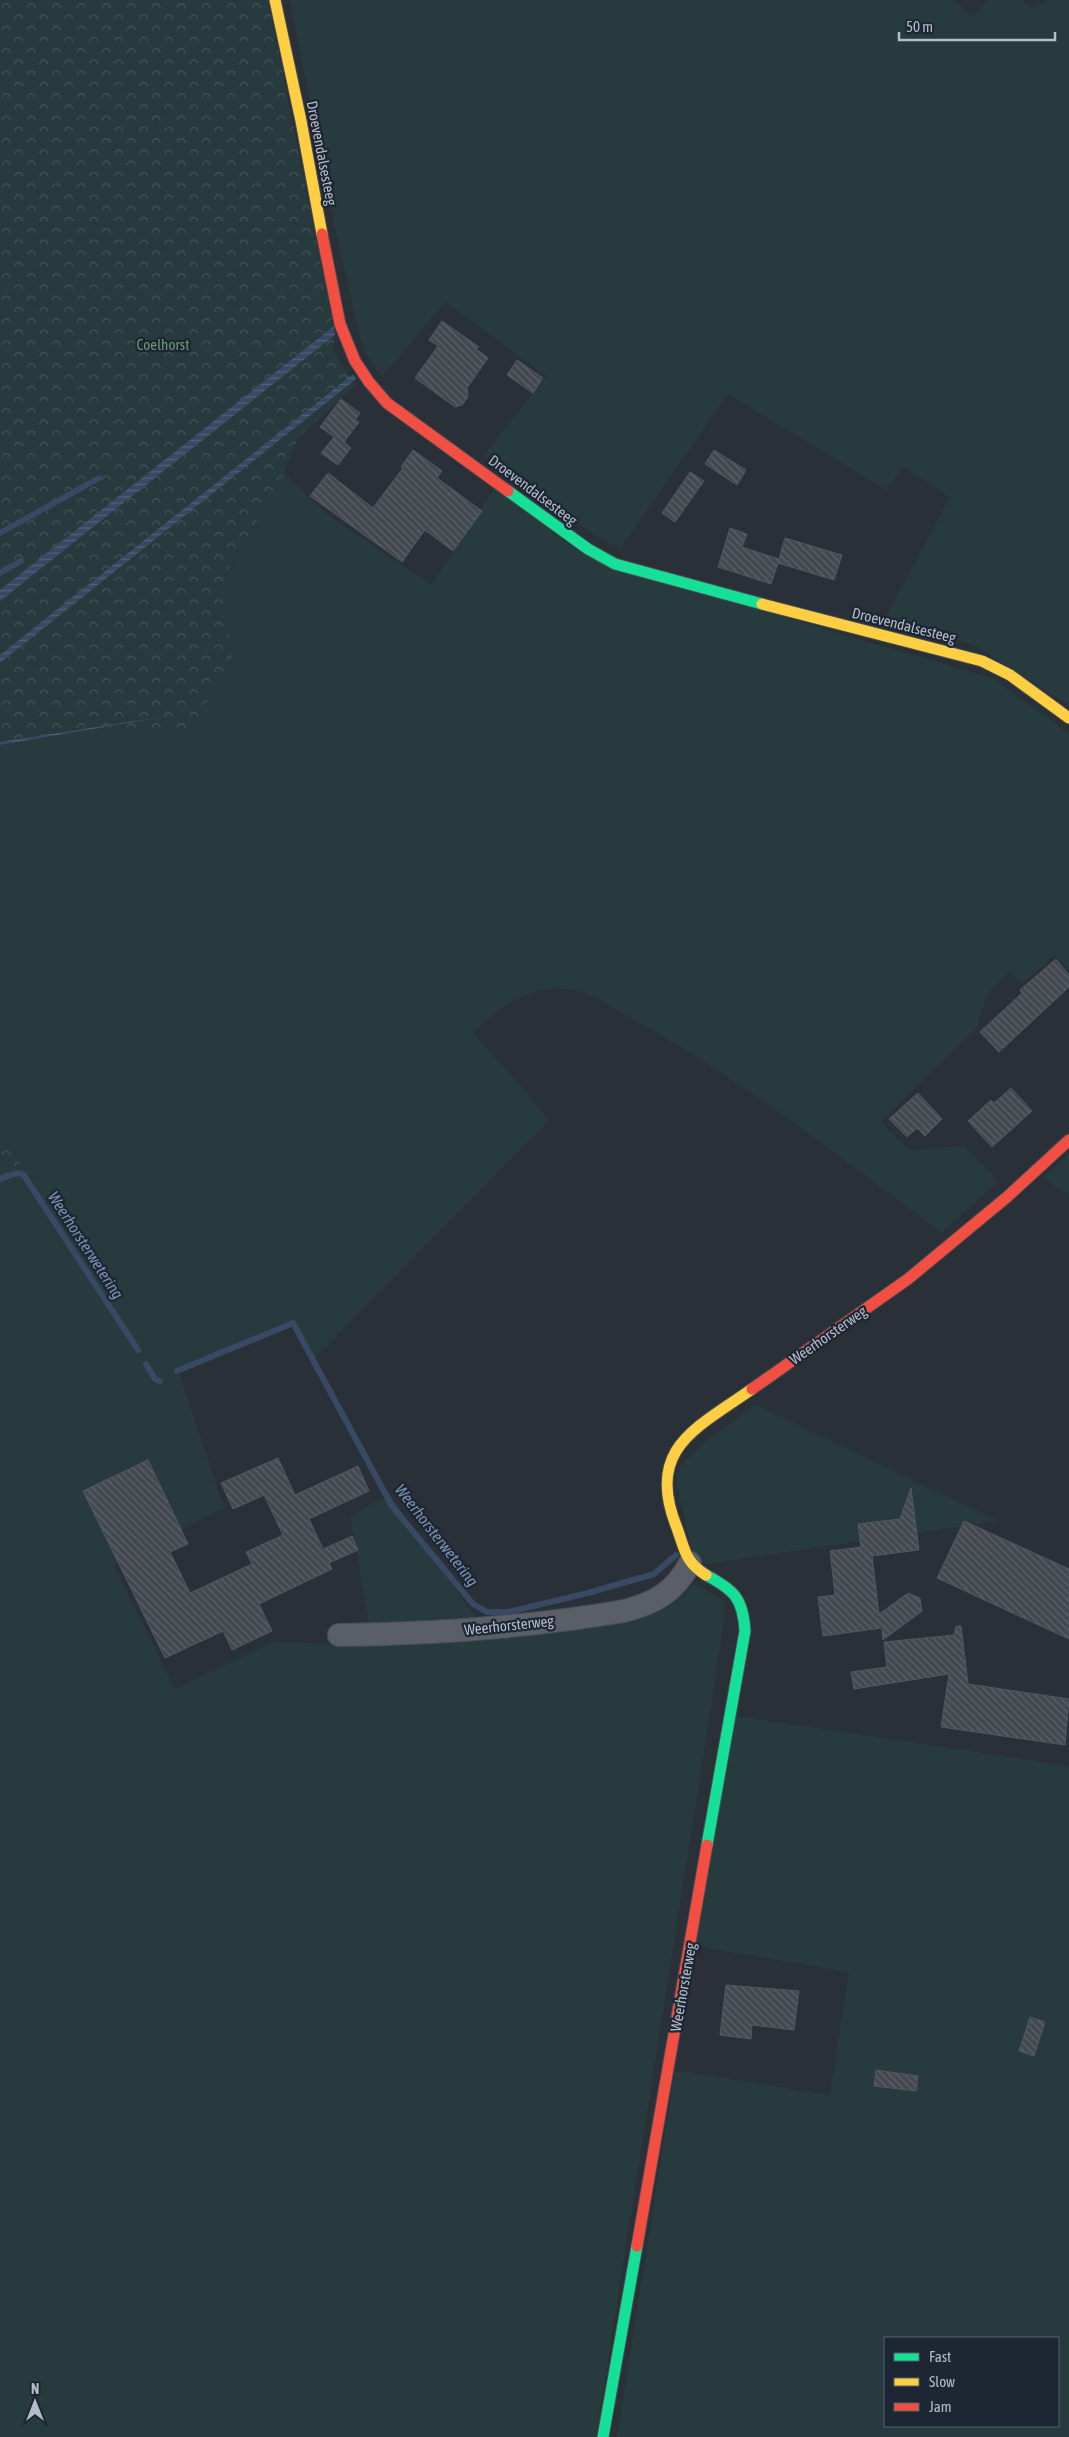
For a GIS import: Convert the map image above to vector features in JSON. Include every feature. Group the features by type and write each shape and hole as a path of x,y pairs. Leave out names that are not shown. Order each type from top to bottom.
{"street":[{"name":"Droevendalsesteeg","path":"275,0 301,121 336,311 344,340 355,364 373,390 386,403 588,550 615,564 695,587 982,661 1010,675 1069,718"},
{"name":"Weerhorsterweg","path":"603,2437 745,1631 744,1607 740,1598 732,1589 690,1564 668,1504 666,1490 667,1466 671,1457 685,1438 696,1428 921,1269 1007,1197 1069,1140"},
{"name":"Weerhorsterweg","path":"339,1635 405,1635 624,1611 642,1607 668,1594 690,1564"}],"green space":[{"name":"Coelhorst","path":"0,0 268,0 335,335 333,349 355,385 298,438 282,478 230,566 226,606 232,657 192,732 172,726 32,737 0,742"},
{"path":"290,0 952,0 973,16 988,0 1023,0 1032,8 1049,0 1069,0 1069,705 977,647 956,639 883,622 950,497 903,467 886,490 728,394 620,549 597,537 484,455 546,376 445,302 382,377 366,354 359,334 332,215"},
{"path":"278,468 332,518 432,585 495,487 571,546 807,624 992,678 1069,733 1069,970 1055,955 1022,984 1010,970 989,991 976,1028 881,1122 909,1150 964,1146 998,1181 942,1233 753,1094 675,1043 610,1005 575,990 552,989 527,995 504,1007 473,1032 550,1120 313,1360 295,1327 290,1325 178,1369 224,1508 114,1565 175,1689 272,1642 402,1646 614,1623 649,1615 668,1607 693,1585 699,1585 723,1601 725,1612 712,1701 596,2437 0,2437 0,1183 23,1175 0,1139 0,745 195,712 222,585"},
{"path":"0,1134 27,1174 0,1183"},
{"path":"1069,1153 1069,1195 1043,1177"},
{"path":"756,1405 998,1521 706,1564 693,1554 676,1481 681,1466 704,1442"},
{"path":"390,1494 424,1546 477,1619 370,1628 350,1517"},
{"path":"736,1716 1069,1766 1069,2437 617,2437 675,2070 830,2095 849,1972 695,1946"}],"water":[{"path":"334,326 335,335 0,601 0,590"},
{"path":"353,374 356,379 0,663 0,655"},
{"path":"186,713 0,745 0,742"}],"building":[{"path":"442,321 479,347 476,349 488,358 467,388 468,397 462,405 455,407 415,378 438,346 429,340"},
{"path":"517,360 543,378 533,393 507,375"},
{"path":"341,399 360,413 355,420 359,422 344,442 351,448 338,465 321,453 334,437 320,427"},
{"path":"413,450 442,471 437,478 482,511 453,551 425,530 402,562 310,496 328,473 373,508 403,468 401,467"},
{"path":"714,450 746,470 737,485 705,464"},
{"path":"690,472 704,481 675,522 662,513"},
{"path":"730,528 747,534 742,547 779,559 785,538 842,555 834,580 778,563 771,584 718,567"},
{"path":"1056,959 1069,975 1069,987 999,1052 980,1032 1022,993 1020,990"},
{"path":"1011,1088 1032,1111 992,1147 968,1121 991,1100 994,1103"},
{"path":"918,1093 942,1119 925,1136 917,1128 907,1137 889,1119"},
{"path":"278,1458 295,1495 358,1466 369,1491 309,1519 323,1549 352,1536 358,1550 329,1563 332,1569 259,1604 272,1631 232,1650 223,1631 165,1658 83,1491 148,1460 188,1544 170,1552 190,1593 252,1564 246,1552 283,1535 264,1495 233,1509 221,1483"},
{"path":"911,1488 919,1550 872,1556 879,1614 908,1593 920,1598 922,1611 883,1640 882,1628 823,1636 818,1597 835,1595 830,1551 861,1547 858,1524 900,1519"},
{"path":"964,1521 1069,1569 1069,1639 937,1578"},
{"path":"956,1626 961,1626 968,1684 1069,1699 1065,1745 941,1727 949,1674 854,1689 851,1672 887,1667 884,1642 954,1635"},
{"path":"726,1985 799,1991 794,2030 752,2025 751,2039 720,2035"},
{"path":"1030,2017 1045,2022 1034,2056 1019,2051"},
{"path":"876,2070 918,2076 916,2091 874,2086"}],"waterway":[{"path":"0,533 99,478"},
{"path":"0,573 21,561"},
{"name":"Weerhorsterwetering","path":"0,1179 17,1173 23,1174 138,1350"},
{"name":"Weerhorsterwetering","path":"177,1371 293,1323 392,1506 473,1604 487,1612 508,1612 588,1593 654,1574 676,1555"},
{"name":"Weerhorsterwetering","path":"146,1364 155,1379 160,1381"}],"traffic: fast":[{"path":"508,491 588,549 615,564 762,604"},
{"path":"706,1575 724,1585 735,1596 742,1610 745,1631 707,1845"},
{"path":"603,2437 637,2246"}],"traffic: slow":[{"path":"275,0 301,121 322,234"},
{"path":"762,604 982,661 1010,675 1069,718"},
{"path":"706,1575 694,1565 684,1549 669,1501 667,1479 672,1460 681,1444 712,1416 752,1389"}],"traffic: jam":[{"path":"322,234 340,324 355,361 369,382 387,403 508,491"},
{"path":"752,1389 908,1279 1007,1197 1069,1140"},
{"path":"637,2246 707,1845"}]}
